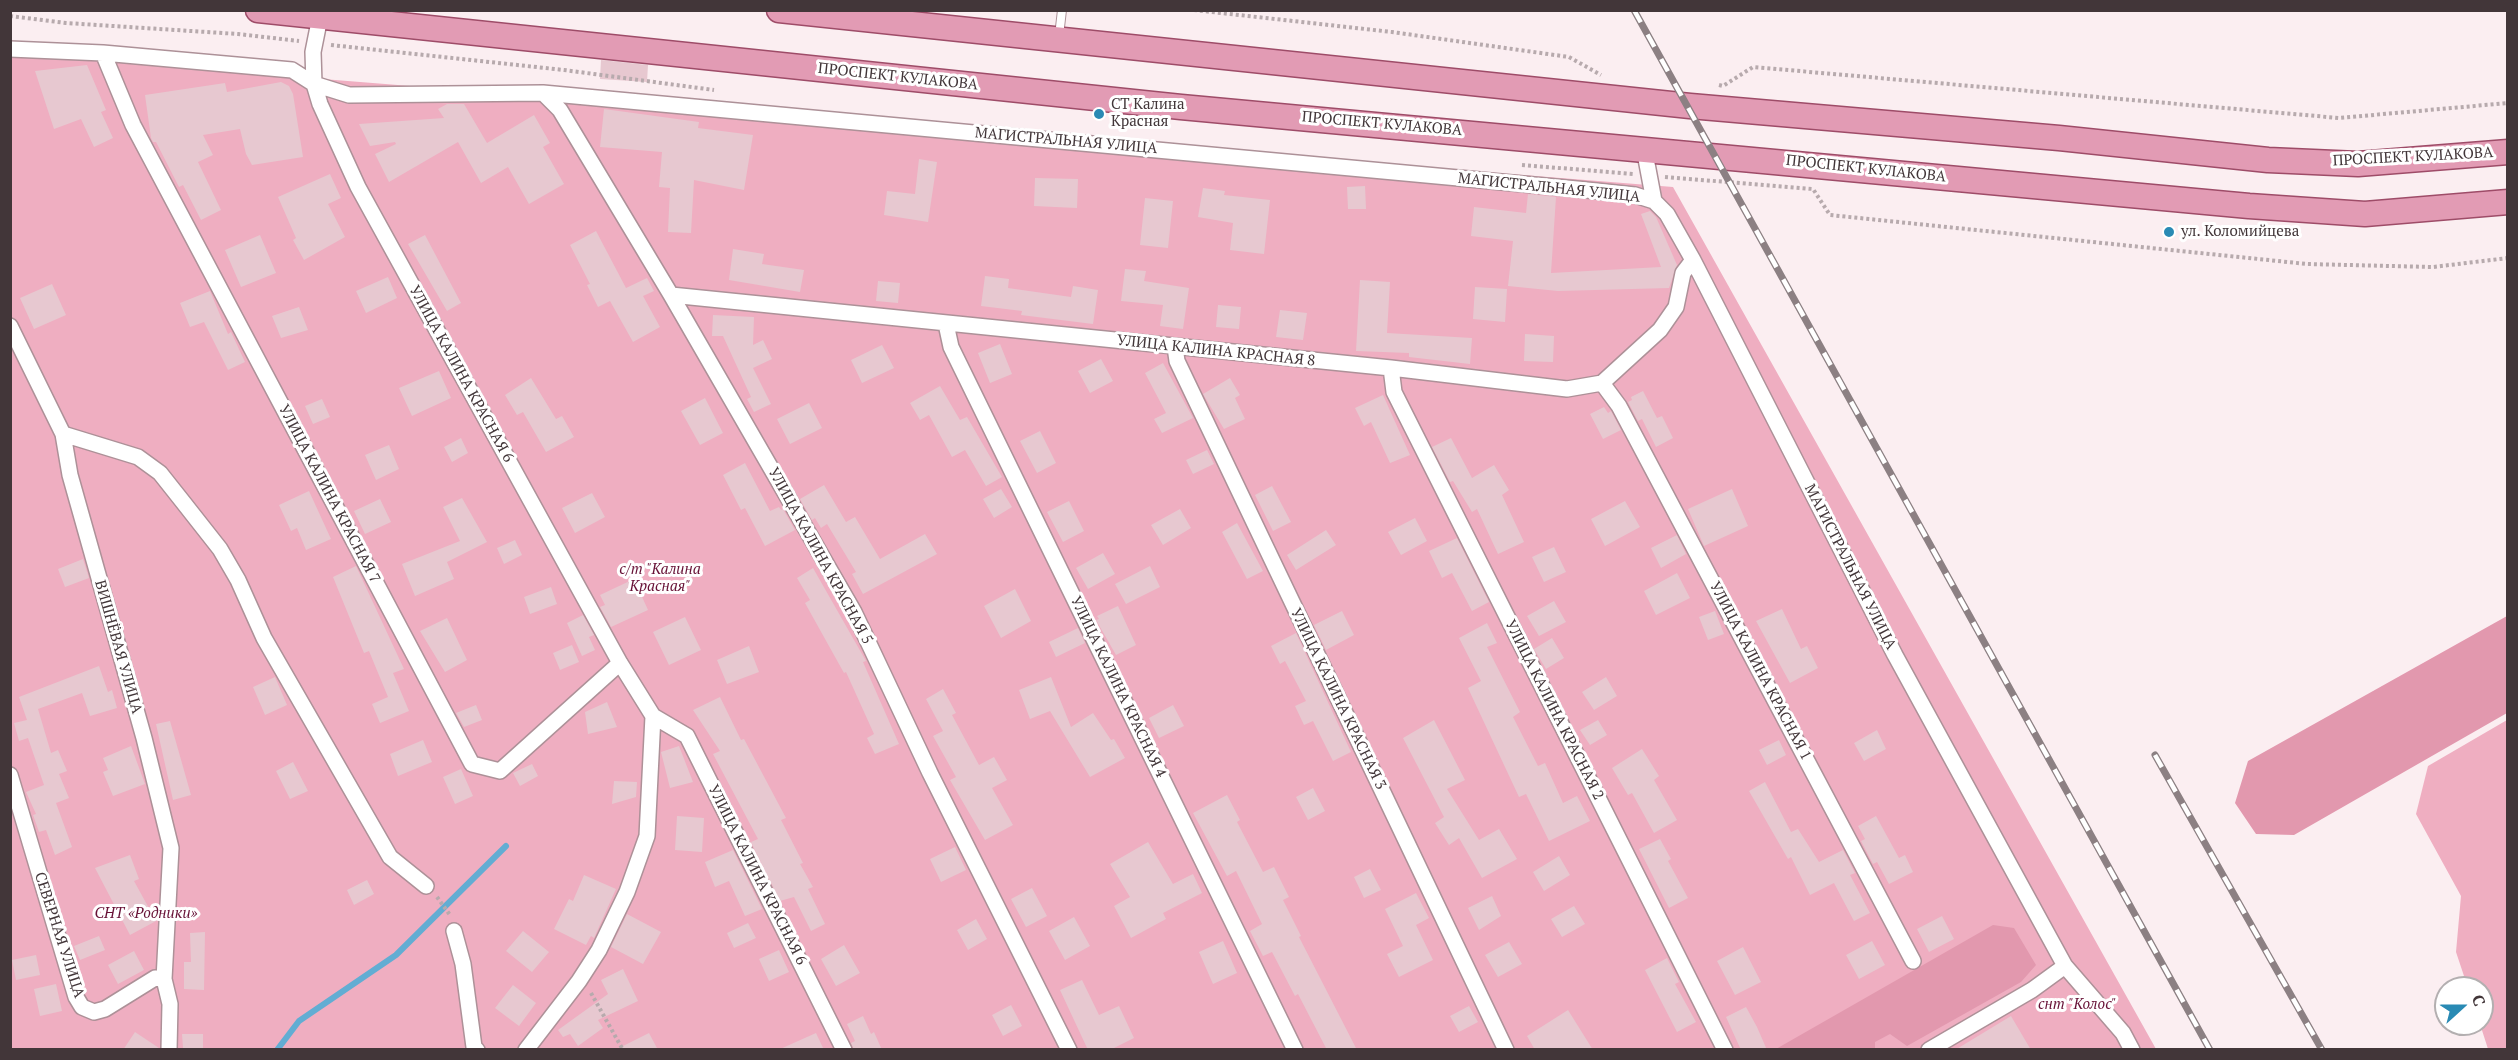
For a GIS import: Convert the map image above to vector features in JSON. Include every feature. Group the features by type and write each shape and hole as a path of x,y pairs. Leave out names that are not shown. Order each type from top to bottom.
{"main road":[{"name":"ПРОСПЕКТ КУЛАКОВА","path":"258,10 1170,105 2237,205 2365,214 2508,202"},
{"name":"ПРОСПЕКТ КУЛАКОВА","path":"779,10 1690,106 2059,138 2268,160 2358,164 2508,152"}],"street":[{"name":"УЛИЦА КАЛИНА КРАСНАЯ 6","path":"320,17 313,51 314,84 320,104 358,187 620,663 652,716 687,736 844,1050"},
{"name":"МАГИСТРАЛЬНАЯ УЛИЦА","path":"10,50 103,53 292,70 314,84 349,95 543,93 1565,188 1635,195 1654,201 1667,214 1693,260 1895,655 2065,966 2123,1033 2132,1050"},
{"name":"УЛИЦА КАЛИНА КРАСНАЯ 7","path":"103,53 133,125 472,764 500,771 620,663"},
{"name":"УЛИЦА КАЛИНА КРАСНАЯ 5","path":"543,93 560,110 854,612 930,773 1069,1050"},
{"path":"1644,148 1654,201"},
{"path":"1602,383 1660,330 1676,307 1683,273 1693,260"},
{"name":"УЛИЦА КАЛИНА КРАСНАЯ 8","path":"671,296 1391,368 1567,389 1602,383"},
{"name":"УЛИЦА КАЛИНА КРАСНАЯ 4","path":"946,324 957,357 1295,1050"},
{"name":"ВИШНЁВАЯ УЛИЦА","path":"10,326 63,434 70,475 144,738 171,848 164,979"},
{"name":"УЛИЦА КАЛИНА КРАСНАЯ 3","path":"1175,347 1177,361 1506,1050"},
{"name":"УЛИЦА КАЛИНА КРАСНАЯ 2","path":"1391,368 1394,392 1725,1050"},
{"name":"УЛИЦА КАЛИНА КРАСНАЯ 1","path":"1602,383 1619,405 1913,961"},
{"path":"63,434 138,457 160,473 220,549 238,580 264,638 390,857 426,886"},
{"path":"526,1050 579,981 598,950 627,891 647,836 652,716"},
{"name":"СЕВЕРНАЯ УЛИЦА","path":"10,775 76,997 82,1006 94,1012 105,1009 155,978 164,979"},
{"path":"454,931 463,964 474,1047 477,1050"},
{"path":"1929,1050 2031,990 2065,966"},
{"path":"164,979 170,1004 169,1050"}],"lane":[{"path":"1058,38 1062,10"}],"path":[{"path":"1194,10 1392,32 1569,57 1611,80"},
{"path":"1712,85 1723,86 1753,67 2328,117 2508,103"},
{"path":"440,900 449,912"},
{"path":"579,981 593,996 623,1050"}],"green space":[{"name":"с/т \"Калина Красная\"","path":"10,54 1673,187 2156,1049 11,1049"},
{"path":"2507,720 2507,1049 2488,1049 2484,1036 2494,1036 2494,976 2464,976 2456,952 2461,896 2416,814 2428,766"}],"shaded area":[{"path":"2507,616 2507,713 2294,835 2256,834 2235,803 2248,761"},
{"path":"1993,925 2014,928 2036,965 2021,982 1907,1046 1890,1034 1875,1042 1875,1049 1776,1049"}],"building":[{"path":"601,60 648,65 647,82 600,79"},
{"path":"87,65 106,110 101,112 113,138 94,147 81,119 54,129 35,71"},
{"path":"281,82 289,86 293,94 303,157 252,165 246,154 240,129 203,135 213,155 198,162 221,210 201,220 183,185 179,187 156,142 153,142 151,138 145,95 225,83 227,92"},
{"path":"447,104 464,104 487,143 534,115 550,143 543,147 564,184 529,204 508,167 481,183 458,142 389,182 375,154 396,144 395,142 370,146 359,124 444,118 438,109"},
{"path":"604,109 699,122 698,128 753,135 744,190 694,180 691,233 668,232 670,188 659,187 662,152 600,147"},
{"path":"919,159 937,162 928,222 884,215 887,191 915,194"},
{"path":"330,174 341,198 328,204 345,237 304,260 293,240 296,238 278,197"},
{"path":"1035,178 1078,179 1077,208 1034,206"},
{"path":"1365,186 1366,209 1348,209 1347,187"},
{"path":"1203,188 1225,191 1224,195 1270,200 1264,254 1230,250 1233,223 1198,217"},
{"path":"1528,194 1556,197 1551,273 1661,267 1641,214 1650,211 1656,217 1677,265 1669,288 1558,291 1508,286 1513,241 1471,236 1474,207 1526,213"},
{"path":"1145,198 1173,201 1168,248 1140,245"},
{"path":"596,231 626,288 647,278 654,291 643,296 660,327 633,342 610,301 598,307 587,285 590,284 570,245"},
{"path":"260,235 276,273 241,287 225,250"},
{"path":"425,235 461,303 447,311 408,244"},
{"path":"733,249 764,254 762,264 804,270 800,292 729,280"},
{"path":"1125,269 1146,271 1144,281 1189,288 1183,329 1160,326 1163,305 1121,301"},
{"path":"985,276 1009,279 1008,288 1071,297 1073,286 1098,290 1093,324 1021,315 1022,311 981,306"},
{"path":"388,277 397,298 366,313 356,291"},
{"path":"1360,280 1390,282 1387,333 1472,338 1470,364 1409,357 1409,353 1356,351"},
{"path":"878,281 900,283 898,303 876,301"},
{"path":"52,284 66,315 34,329 20,298"},
{"path":"1475,287 1507,289 1505,322 1473,319"},
{"path":"210,291 228,334 231,332 245,362 228,370 204,322 190,327 180,303"},
{"path":"1218,305 1241,307 1239,329 1216,327"},
{"path":"299,307 308,330 281,338 272,316"},
{"path":"1280,310 1307,313 1303,340 1276,337"},
{"path":"713,315 754,317 753,345 763,340 772,359 753,368 771,404 754,412 747,399 751,397 723,336 712,336"},
{"path":"1525,334 1554,336 1553,362 1524,361"},
{"path":"1000,344 1012,374 990,383 978,353"},
{"path":"882,345 894,368 862,383 851,360"},
{"path":"1101,359 1113,381 1090,393 1078,371"},
{"path":"1163,363 1193,418 1162,433 1154,419 1166,413 1145,373"},
{"path":"439,371 451,398 412,416 399,388"},
{"path":"531,378 556,419 562,416 574,437 546,452 523,412 517,415 505,395"},
{"path":"1230,378 1240,395 1235,398 1245,419 1224,429 1203,394"},
{"path":"940,386 960,420 967,417 1002,477 986,486 965,450 952,457 929,415 920,420 910,403"},
{"path":"1643,391 1657,418 1662,416 1673,438 1656,447 1642,419 1638,421 1628,402 1632,400 1631,397"},
{"path":"1383,395 1410,455 1390,463 1371,422 1364,426 1355,408"},
{"path":"705,398 723,433 700,445 681,411"},
{"path":"322,399 330,417 313,424 305,406"},
{"path":"809,403 822,428 790,444 777,419"},
{"path":"1604,407 1608,413 1611,411 1621,430 1603,439 1590,414"},
{"path":"1040,431 1056,463 1037,473 1020,441"},
{"path":"461,438 468,453 452,462 444,447"},
{"path":"1451,438 1472,478 1494,465 1509,490 1502,495 1524,542 1498,554 1477,509 1472,512 1453,481 1450,482 1432,447"},
{"path":"389,445 399,469 376,480 365,455"},
{"path":"1207,450 1214,464 1193,474 1186,460"},
{"path":"745,463 770,511 779,507 783,509 795,530 765,546 745,508 741,510 723,475"},
{"path":"824,485 846,522 855,517 880,559 925,534 937,554 863,594 852,574 856,572 827,524 821,528 815,518 812,520 800,499"},
{"path":"1272,486 1291,522 1273,531 1255,495"},
{"path":"1001,489 1012,507 994,518 983,499"},
{"path":"1732,489 1748,526 1704,546 1688,509"},
{"path":"309,491 331,539 306,550 297,528 291,531 279,505"},
{"path":"592,493 605,517 575,533 562,508"},
{"path":"462,498 487,542 447,562 454,579 415,596 402,564 460,541 443,507"},
{"path":"380,499 391,522 365,534 354,511"},
{"path":"1069,501 1084,531 1063,542 1047,512"},
{"path":"1625,501 1640,527 1605,546 1591,519"},
{"path":"1180,509 1191,528 1163,545 1151,525"},
{"path":"1415,518 1427,541 1401,555 1388,532"},
{"path":"1237,523 1263,571 1247,579 1222,532"},
{"path":"1326,530 1336,545 1296,570 1287,555"},
{"path":"1677,535 1686,554 1661,568 1651,548"},
{"path":"1457,538 1489,602 1472,611 1452,573 1442,578 1429,551"},
{"path":"515,540 522,555 504,564 497,548"},
{"path":"1554,547 1566,572 1544,582 1532,557"},
{"path":"1103,553 1115,574 1088,589 1076,568"},
{"path":"83,559 89,578 65,587 58,569"},
{"path":"356,566 404,669 393,673 409,711 380,723 372,704 388,697 369,651 364,653 333,577"},
{"path":"1150,566 1160,587 1126,604 1115,584"},
{"path":"813,568 866,661 863,662 899,744 875,754 867,738 874,734 846,672 844,673 805,603 810,600 797,578"},
{"path":"1677,573 1690,598 1656,615 1644,591"},
{"path":"634,579 648,610 611,627 600,607 605,605 600,595"},
{"path":"551,587 557,604 530,614 524,597"},
{"path":"1015,589 1031,621 1001,638 984,606"},
{"path":"1554,601 1566,622 1539,636 1527,616"},
{"path":"1118,606 1136,645 1116,655 1096,620 1099,619 1097,616"},
{"path":"1782,609 1801,649 1807,646 1818,668 1790,683 1756,621"},
{"path":"1342,611 1354,635 1326,650 1314,625"},
{"path":"1715,611 1724,634 1708,640 1699,617"},
{"path":"583,615 594,635 589,637 595,650 582,656 567,623"},
{"path":"685,617 701,650 669,665 653,632"},
{"path":"447,618 467,660 445,672 420,631"},
{"path":"1487,623 1497,643 1487,647 1520,712 1513,717 1538,766 1545,763 1563,803 1577,796 1590,821 1549,841 1526,794 1519,797 1468,688 1481,681 1459,638"},
{"path":"1078,628 1085,643 1056,657 1049,642"},
{"path":"1296,633 1351,752 1333,761 1313,721 1304,725 1295,706 1306,701 1285,661 1280,664 1271,646"},
{"path":"1552,638 1564,658 1546,669 1534,649"},
{"path":"572,645 579,662 560,670 553,653"},
{"path":"749,646 759,672 727,684 717,660"},
{"path":"99,666 108,692 112,690 117,708 90,716 82,693 38,709 51,753 58,750 67,771 59,774 69,798 56,803 72,847 55,855 46,830 39,832 33,815 36,814 26,792 44,785 28,738 19,741 14,723 27,720 19,697"},
{"path":"275,677 287,705 265,715 253,687"},
{"path":"1051,677 1071,727 1093,713 1111,740 1114,739 1125,758 1090,777 1050,711 1030,719 1019,690"},
{"path":"1606,677 1617,696 1594,710 1582,692"},
{"path":"943,689 956,713 952,715 979,765 994,757 1007,780 992,788 1013,825 985,840 950,780 956,777 933,736 943,731 926,699"},
{"path":"720,697 741,740 744,739 786,818 781,820 803,863 800,864 813,887 808,889 825,924 811,931 794,897 780,901 751,842 758,839 713,754 720,751 693,710"},
{"path":"607,702 617,727 588,734 585,712"},
{"path":"476,705 482,720 464,727 456,713"},
{"path":"1173,705 1184,726 1159,738 1149,718"},
{"path":"1434,720 1465,780 1447,789 1479,840 1499,829 1517,859 1482,878 1459,838 1449,845 1435,823 1444,817 1403,738"},
{"path":"1598,720 1607,735 1590,745 1580,730"},
{"path":"170,721 191,795 173,800 156,724"},
{"path":"1877,730 1886,749 1864,761 1854,743"},
{"path":"423,740 432,762 398,776 390,754"},
{"path":"1779,740 1786,755 1767,765 1759,750"},
{"path":"131,746 145,784 113,796 103,772 108,770 103,758"},
{"path":"679,746 693,782 670,788 661,752"},
{"path":"1642,749 1659,776 1654,780 1677,820 1654,833 1632,793 1628,795 1612,768"},
{"path":"293,762 308,791 290,799 276,771"},
{"path":"532,764 538,776 520,786 513,773"},
{"path":"461,769 473,796 455,804 443,777"},
{"path":"614,781 637,782 636,797 612,804"},
{"path":"1765,782 1791,832 1798,829 1819,862 1843,850 1855,873 1850,875 1870,913 1854,921 1834,883 1810,895 1791,857 1788,859 1749,791"},
{"path":"1313,788 1325,811 1308,820 1296,797"},
{"path":"1227,795 1240,820 1237,822 1263,872 1274,867 1289,897 1283,900 1301,936 1299,937 1357,1050 1327,1050 1298,994 1295,996 1272,952 1263,956 1250,931 1262,924 1236,871 1227,876 1193,813"},
{"path":"677,816 704,818 702,852 675,850"},
{"path":"1876,816 1899,858 1905,855 1913,872 1889,884 1877,862 1873,864 1861,841 1865,839 1858,826"},
{"path":"1660,839 1671,859 1668,861 1688,898 1669,908 1639,849"},
{"path":"1148,842 1173,884 1193,874 1202,893 1163,913 1166,919 1131,938 1114,906 1130,897 1110,864"},
{"path":"955,847 966,870 941,882 930,859"},
{"path":"733,850 762,909 745,916 729,881 715,887 705,862"},
{"path":"130,855 139,879 134,881 156,921 130,935 95,868"},
{"path":"1559,856 1570,875 1544,891 1533,872"},
{"path":"1370,869 1381,890 1364,898 1354,877"},
{"path":"584,875 616,889 594,938 591,936 586,945 554,929 569,899 573,901"},
{"path":"367,880 374,894 354,905 347,890"},
{"path":"1032,888 1047,916 1026,927 1011,899"},
{"path":"1416,893 1429,918 1416,925 1433,960 1399,977 1387,954 1403,946 1385,909"},
{"path":"1492,896 1501,916 1479,930 1468,908"},
{"path":"1574,906 1585,924 1562,937 1551,919"},
{"path":"627,914 661,932 643,964 611,947"},
{"path":"1942,916 1954,939 1929,952 1917,929"},
{"path":"1074,917 1090,946 1065,960 1049,931"},
{"path":"976,919 987,939 968,950 957,930"},
{"path":"748,923 756,938 734,948 727,933"},
{"path":"523,931 549,952 532,972 506,951"},
{"path":"205,932 204,990 184,989 184,962 191,962 190,933"},
{"path":"99,936 105,950 80,960 74,946"},
{"path":"1223,941 1237,973 1213,984 1199,952"},
{"path":"1872,941 1885,965 1859,979 1846,955"},
{"path":"1509,942 1522,964 1498,977 1485,955"},
{"path":"844,945 860,973 836,986 821,959"},
{"path":"1743,947 1761,982 1735,995 1717,961"},
{"path":"779,950 789,972 769,981 759,959"},
{"path":"134,951 144,970 118,984 108,965"},
{"path":"36,955 40,975 16,980 12,960"},
{"path":"1667,958 1679,982 1675,984 1696,1022 1677,1032 1645,970"},
{"path":"623,969 638,1001 598,1020 603,1028 578,1046 570,1034 563,1037 558,1030 608,994 601,980"},
{"path":"1082,980 1099,1015 1119,1006 1134,1038 1110,1050 1088,1050 1060,990"},
{"path":"56,984 62,1011 40,1016 34,989"},
{"path":"513,985 536,1003 519,1026 495,1008"},
{"path":"1011,1005 1022,1026 1003,1036 992,1015"},
{"path":"1469,1006 1478,1022 1459,1032 1450,1016"},
{"path":"1746,1007 1767,1050 1741,1050 1726,1017"},
{"path":"1568,1010 1593,1050 1535,1050 1527,1036"},
{"path":"863,1016 882,1050 854,1050 851,1043 855,1041 847,1024"},
{"path":"2011,1016 2031,1050 1955,1050"},
{"path":"135,1032 159,1048 159,1050 123,1050"},
{"path":"649,1033 658,1050 615,1050"},
{"path":"816,1033 824,1050 778,1050"},
{"path":"182,1034 203,1034 203,1048 183,1048"}],"waterway":[{"path":"277,1050 299,1021 396,955 506,846"}],"railway":[{"path":"1634,10 2210,1050"},
{"path":"2155,755 2322,1050"}],"place":[{"name":"СТ Калина Красная","path":"1099,114"},
{"name":"ул. Коломийцева","path":"2169,232"}],"park label":[{"name":"СНТ «Родники»","path":"146,914"},
{"name":"снт \"Колос\"","path":"2077,1005"}]}
